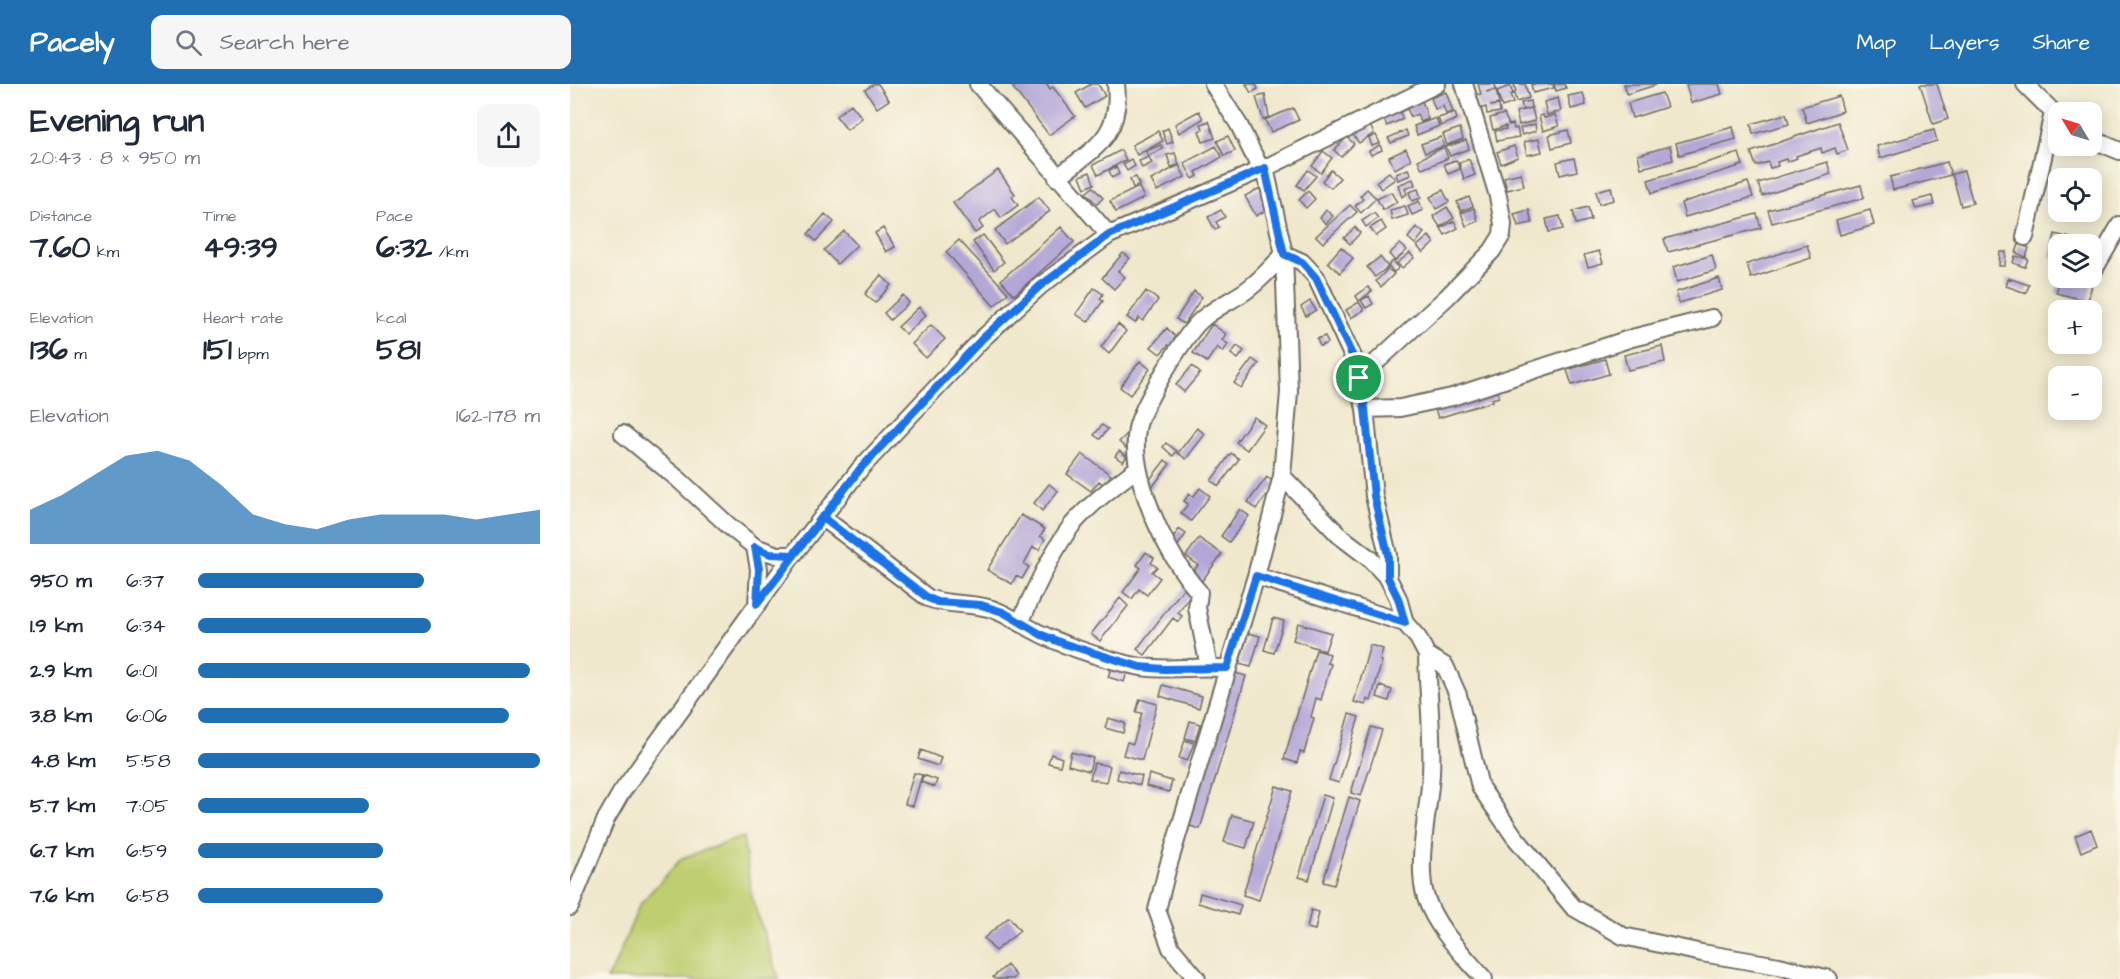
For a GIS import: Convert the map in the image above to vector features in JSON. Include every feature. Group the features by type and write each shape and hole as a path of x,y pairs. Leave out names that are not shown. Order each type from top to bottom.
{"street":[{"path":"978,84 1057,178 1109,235"},
{"path":"1057,178 1097,146 1111,129 1118,105 1116,84"},
{"path":"1197,979 1171,948 1157,910 1256,576 1282,476 1289,392 1284,254 1263,169 1213,84"},
{"path":"570,907 606,819 621,792 757,604 860,469 982,339 1040,286 1109,235 1263,169 1437,84"},
{"path":"1359,378 1447,297 1492,251 1502,235 1503,224 1497,196 1464,84"},
{"path":"2025,84 2048,108"},
{"path":"2025,237 2048,143"},
{"path":"2102,144 2120,151"},
{"path":"2102,256 2120,225"},
{"path":"1284,254 1302,262 1316,278 1353,357 1365,409 1374,496 1388,555 1388,578"},
{"path":"1209,667 1197,608 1199,592 1187,578 1151,512 1138,468 1137,429 1142,413 1199,321 1214,309 1247,290 1284,254"},
{"path":"1365,409 1400,408 1452,397 1632,338 1712,318"},
{"path":"623,434 755,547 770,554 793,555"},
{"path":"1020,623 1029,601 1072,526 1110,489 1138,468"},
{"path":"1282,476 1340,536 1369,558 1388,578 1398,598 1405,623 1418,638 1427,655 1431,772 1422,867 1425,895 1433,917 1484,979"},
{"path":"822,517 928,598 938,602 981,605 1003,612 1020,623 1062,643 1140,667 1227,668"},
{"path":"755,547 759,569 757,604"},
{"path":"1256,576 1405,623"},
{"path":"1427,655 1445,666 1458,695 1480,787 1514,836 1573,907 1623,936 1779,966 1829,979"}],"green space":[{"path":"743,837 752,898 779,979 606,979 614,966 640,904 682,858"}],"building":[{"path":"878,84 889,100 877,108 865,90"},
{"path":"1018,84 1047,84 1050,89 1053,87 1075,116 1049,135 1013,88"},
{"path":"1091,84 1098,84 1105,96 1085,108 1076,93"},
{"path":"1246,84 1256,84 1258,89 1251,93"},
{"path":"1478,84 1495,84 1496,89 1486,92 1496,90 1499,104 1490,106 1499,105 1500,112 1487,114 1486,107 1479,109 1476,95 1481,94"},
{"path":"1514,84 1525,84 1529,98 1516,102"},
{"path":"1531,84 1553,84 1554,88 1533,93"},
{"path":"1554,84 1564,84 1566,88 1556,91"},
{"path":"1624,84 1656,84 1656,85 1627,94"},
{"path":"1719,84 1722,94 1691,103 1686,85"},
{"path":"1920,84 1937,84 1948,119 1933,124"},
{"path":"1510,86 1513,103 1502,107 1497,91"},
{"path":"1446,92 1453,112 1446,114 1443,106 1435,109 1431,98"},
{"path":"1583,93 1586,105 1571,109 1568,96"},
{"path":"1662,93 1667,107 1632,118 1628,103"},
{"path":"1265,95 1269,117 1263,119 1256,97"},
{"path":"1839,96 1843,111 1807,123 1802,107"},
{"path":"1558,98 1561,111 1547,115 1544,102"},
{"path":"1422,101 1428,119 1421,122 1417,114 1411,117 1406,107"},
{"path":"1530,101 1531,108 1523,110 1521,103"},
{"path":"851,104 862,118 847,130 836,116"},
{"path":"1293,108 1299,120 1271,132 1265,120"},
{"path":"1532,108 1535,121 1519,125 1516,112"},
{"path":"1399,110 1403,119 1387,126 1383,118"},
{"path":"1199,111 1203,119 1179,133 1175,124"},
{"path":"1455,113 1457,119 1441,126 1438,118"},
{"path":"1504,114 1509,125 1513,124 1514,129 1517,128 1519,137 1497,141 1495,131 1506,129 1506,126 1493,130 1490,118"},
{"path":"1786,114 1789,124 1753,134 1751,124"},
{"path":"1543,115 1544,118 1555,115 1559,126 1543,131 1539,116"},
{"path":"1436,118 1439,126 1417,135 1414,126"},
{"path":"1209,121 1215,138 1203,142 1199,131 1203,129 1201,124"},
{"path":"1838,122 1848,150 1837,154 1835,148 1822,153 1821,148 1796,156 1797,158 1787,162 1786,159 1777,162 1778,166 1770,168 1768,162 1756,166 1751,152"},
{"path":"1369,124 1374,133 1359,143 1353,135"},
{"path":"1535,124 1536,131 1522,135 1520,128"},
{"path":"1733,127 1736,139 1679,155 1676,143"},
{"path":"1168,128 1173,142 1167,144 1162,131"},
{"path":"1460,128 1463,139 1447,145 1443,134"},
{"path":"1406,130 1408,136 1391,143 1388,138"},
{"path":"1568,130 1571,143 1552,148 1549,135"},
{"path":"1934,130 1937,141 1880,158 1877,146"},
{"path":"1158,131 1163,141 1137,155 1132,145"},
{"path":"1376,135 1380,143 1372,146 1369,138"},
{"path":"1228,136 1235,151 1224,156 1217,141"},
{"path":"1347,137 1354,144 1341,157 1334,150"},
{"path":"1441,137 1444,146 1425,153 1421,144"},
{"path":"1539,139 1542,152 1527,155 1524,142"},
{"path":"1466,140 1469,149 1450,156 1446,147"},
{"path":"1161,145 1163,149 1148,156 1146,151"},
{"path":"1380,145 1382,150 1371,155 1369,151"},
{"path":"1216,146 1222,157 1196,172 1198,176 1193,179 1184,163"},
{"path":"1514,146 1518,157 1501,164 1497,152"},
{"path":"1670,146 1673,160 1641,168 1638,155"},
{"path":"1444,147 1448,158 1422,169 1418,160"},
{"path":"1406,149 1411,160 1395,169 1389,157"},
{"path":"1121,150 1126,160 1098,175 1093,165"},
{"path":"1323,151 1332,158 1321,173 1312,166"},
{"path":"1175,153 1179,165 1171,167 1167,155"},
{"path":"1739,153 1743,165 1652,193 1648,180"},
{"path":"1149,157 1152,163 1142,168 1139,161"},
{"path":"1574,158 1577,171 1560,175 1557,162"},
{"path":"1131,159 1135,166 1127,171 1123,164"},
{"path":"1469,159 1475,175 1464,179 1459,163"},
{"path":"1456,160 1460,169 1448,174 1444,164"},
{"path":"1827,162 1831,174 1762,196 1758,183"},
{"path":"1947,162 1951,175 1893,190 1890,177"},
{"path":"1179,165 1185,177 1157,191 1151,180"},
{"path":"1116,167 1119,174 1112,178 1109,170"},
{"path":"1408,169 1411,175 1398,180 1396,174"},
{"path":"998,170 1015,194 1012,197 1018,205 1001,218 995,209 979,222 983,228 975,233 953,203"},
{"path":"1308,170 1316,176 1304,190 1297,185"},
{"path":"1331,170 1340,178 1331,188 1322,181"},
{"path":"1964,171 1973,203 1961,206 1952,174"},
{"path":"1090,172 1094,184 1085,188 1080,176"},
{"path":"1389,172 1395,179 1381,189 1376,182"},
{"path":"1521,173 1524,186 1507,190 1504,177"},
{"path":"1136,177 1139,185 1133,188 1130,179"},
{"path":"1413,179 1415,185 1405,189 1407,194 1402,197 1398,185"},
{"path":"1748,182 1753,197 1685,217 1681,203"},
{"path":"1861,185 1864,198 1772,223 1768,210"},
{"path":"1093,187 1103,198 1097,204 1086,193"},
{"path":"1139,187 1144,198 1116,212 1110,201"},
{"path":"1611,187 1614,200 1599,204 1596,191"},
{"path":"1260,188 1270,208 1256,216 1245,196"},
{"path":"1367,189 1376,198 1361,213 1355,206 1363,199 1360,196"},
{"path":"1418,189 1421,198 1412,201 1409,192"},
{"path":"1443,190 1449,202 1436,209 1430,197"},
{"path":"1308,191 1315,199 1306,208 1299,200"},
{"path":"1391,192 1397,202 1383,210 1377,199"},
{"path":"1932,196 1934,205 1916,209 1913,201"},
{"path":"1039,197 1050,211 1005,244 995,230"},
{"path":"1469,197 1473,206 1461,211 1457,202"},
{"path":"1419,201 1423,210 1412,215 1408,206"},
{"path":"1350,205 1357,212 1323,243 1316,236"},
{"path":"1405,206 1408,215 1392,220 1390,210"},
{"path":"1447,207 1454,218 1440,227 1433,216"},
{"path":"1588,207 1591,220 1576,224 1573,211"},
{"path":"1474,208 1478,221 1466,226 1461,213"},
{"path":"1221,210 1225,217 1216,222 1219,227 1215,230 1208,217"},
{"path":"1326,210 1333,216 1326,224 1320,218"},
{"path":"1529,210 1532,223 1518,226 1514,214"},
{"path":"1870,210 1874,225 1840,235 1836,220"},
{"path":"1374,213 1378,218 1366,227 1362,221"},
{"path":"825,214 834,222 816,241 808,234"},
{"path":"1757,214 1761,228 1668,252 1664,239"},
{"path":"1560,216 1563,229 1549,232 1546,219"},
{"path":"1381,221 1386,229 1376,236 1370,228"},
{"path":"1454,221 1458,228 1445,235 1441,228"},
{"path":"1061,227 1074,242 1014,295 1001,280"},
{"path":"1355,227 1360,233 1350,244 1344,238"},
{"path":"1416,227 1424,233 1415,244 1408,238"},
{"path":"883,228 895,247 886,252 875,233"},
{"path":"844,231 857,245 837,264 824,250"},
{"path":"983,235 1004,262 994,270 973,242"},
{"path":"1429,236 1434,243 1423,253 1417,246"},
{"path":"959,240 1008,293 994,306 946,252"},
{"path":"1400,244 1407,250 1395,261 1389,254"},
{"path":"2019,244 2029,248 2026,257 2016,253"},
{"path":"1807,245 1811,258 1751,278 1747,264"},
{"path":"1341,247 1353,258 1340,273 1328,262"},
{"path":"1599,251 1603,263 1588,267 1584,255"},
{"path":"2000,252 2006,252 2005,266 1999,266"},
{"path":"1123,253 1130,258 1118,271 1125,277 1114,289 1102,278"},
{"path":"1410,253 1414,258 1402,268 1397,263"},
{"path":"1712,255 1716,270 1677,282 1673,267"},
{"path":"2015,256 2028,259 2025,267 2013,263"},
{"path":"1380,257 1388,267 1375,277 1367,267"},
{"path":"1393,261 1399,268 1394,272 1388,266"},
{"path":"1388,269 1394,274 1381,287 1376,281"},
{"path":"881,275 891,285 875,303 865,294"},
{"path":"1719,278 1722,290 1679,303 1676,292"},
{"path":"2008,278 2029,285 2026,293 2006,286"},
{"path":"1368,287 1372,291 1359,301 1356,296"},
{"path":"1094,288 1103,294 1100,299 1103,301 1088,322 1076,314"},
{"path":"2057,288 2091,288 2088,300 2056,293"},
{"path":"1146,291 1158,300 1143,321 1139,318 1135,323 1127,317"},
{"path":"1194,291 1202,297 1184,324 1176,319"},
{"path":"903,295 909,303 890,320 884,313"},
{"path":"1369,296 1373,304 1366,308 1361,300"},
{"path":"1310,301 1316,310 1306,316 1301,307"},
{"path":"1359,302 1364,310 1351,318 1346,310"},
{"path":"919,307 926,315 906,334 898,327"},
{"path":"1118,324 1126,331 1109,354 1101,347"},
{"path":"1212,324 1226,334 1222,340 1228,344 1223,352 1217,347 1207,362 1193,353"},
{"path":"931,325 945,339 926,358 912,344"},
{"path":"1167,328 1179,341 1173,349 1168,345 1160,354 1151,347"},
{"path":"1325,336 1328,343 1320,346 1317,339"},
{"path":"1237,346 1244,351 1238,359 1231,354"},
{"path":"1662,346 1665,362 1628,370 1624,355"},
{"path":"1252,359 1259,364 1241,388 1234,383"},
{"path":"1605,359 1609,374 1572,385 1567,370"},
{"path":"1140,361 1150,369 1130,395 1120,387"},
{"path":"1192,366 1200,373 1184,392 1176,385"},
{"path":"1496,388 1499,397 1492,399 1493,401 1438,418 1434,406"},
{"path":"1254,417 1265,425 1247,450 1236,442"},
{"path":"1102,425 1108,429 1100,439 1094,435"},
{"path":"1197,428 1205,434 1186,459 1178,453"},
{"path":"1127,434 1135,441 1128,450 1119,442"},
{"path":"1166,443 1177,451 1173,456 1163,447"},
{"path":"1119,451 1127,456 1123,462 1115,456"},
{"path":"1231,453 1239,459 1219,486 1211,481"},
{"path":"1082,454 1111,475 1104,485 1099,481 1091,491 1067,474"},
{"path":"1165,460 1170,464 1150,490 1145,486"},
{"path":"1267,477 1276,484 1256,509 1248,502"},
{"path":"1049,484 1058,491 1042,511 1034,503"},
{"path":"1200,488 1210,496 1191,521 1181,513 1188,504 1184,501 1189,494 1193,497"},
{"path":"1240,509 1249,516 1229,542 1221,536"},
{"path":"1021,515 1045,529 1040,536 1045,539 1039,550 1033,547 1024,564 1029,567 1022,579 1016,576 1012,584 987,570"},
{"path":"1179,529 1186,534 1177,547 1170,543"},
{"path":"1199,538 1222,554 1201,582 1191,575 1198,565 1186,556"},
{"path":"1146,552 1154,558 1151,563 1157,567 1152,572 1160,578 1147,595 1139,589 1132,599 1123,592 1141,568 1137,565"},
{"path":"1186,585 1194,591 1178,613 1182,616 1178,622 1173,618 1145,655 1137,649"},
{"path":"1120,598 1128,606 1100,641 1091,634"},
{"path":"1273,618 1284,621 1274,653 1264,650"},
{"path":"1298,623 1331,633 1325,651 1293,640"},
{"path":"1248,633 1260,636 1251,667 1239,664"},
{"path":"1370,645 1383,649 1371,701 1367,699 1366,705 1354,702"},
{"path":"1316,650 1330,654 1327,663 1331,664 1321,700 1316,698 1311,717 1314,718 1304,753 1300,752 1297,763 1284,759"},
{"path":"1111,668 1127,672 1124,682 1108,677"},
{"path":"1232,672 1246,676 1200,829 1187,825"},
{"path":"1163,685 1202,696 1199,708 1160,696"},
{"path":"1380,686 1392,690 1389,701 1377,697"},
{"path":"1140,699 1157,704 1142,760 1123,755 1127,742 1133,744 1142,713 1136,712"},
{"path":"1349,714 1359,717 1339,783 1329,780"},
{"path":"1108,718 1125,723 1123,733 1105,728"},
{"path":"1190,721 1200,724 1195,741 1185,738"},
{"path":"1371,727 1382,730 1361,796 1351,793"},
{"path":"1185,740 1194,743 1187,761 1179,758"},
{"path":"921,750 941,758 938,766 918,759"},
{"path":"1071,752 1093,758 1089,771 1068,765"},
{"path":"1051,754 1062,758 1060,766 1048,763"},
{"path":"1094,763 1110,766 1106,782 1090,779"},
{"path":"1119,770 1142,776 1140,785 1117,779"},
{"path":"914,773 922,775 913,806 905,804"},
{"path":"1149,774 1172,781 1169,792 1146,786"},
{"path":"923,775 937,780 935,787 921,782"},
{"path":"1276,786 1292,791 1259,900 1243,895"},
{"path":"1323,795 1333,798 1309,880 1299,877"},
{"path":"1349,797 1360,801 1334,885 1323,882"},
{"path":"1232,815 1254,821 1246,848 1224,842"},
{"path":"2091,829 2097,845 2081,852 2075,836"},
{"path":"1200,893 1241,905 1238,915 1198,903"},
{"path":"1311,910 1319,912 1315,930 1307,928"},
{"path":"1009,917 1020,931 995,951 984,938"},
{"path":"1007,965 1016,976 1013,979 993,977"}],"route":[{"path":"1359,378 1343,333 1316,278 1302,262 1284,254 1265,168 1109,235 1040,286 982,339 860,469 793,555 757,604 759,569 755,547 770,554 793,555 822,517 895,575 928,598 938,602 981,605 1003,612 1042,635 1140,667 1227,668 1256,576 1405,623 1398,598 1388,578 1386,541 1374,496 1365,409 1359,378"}]}
